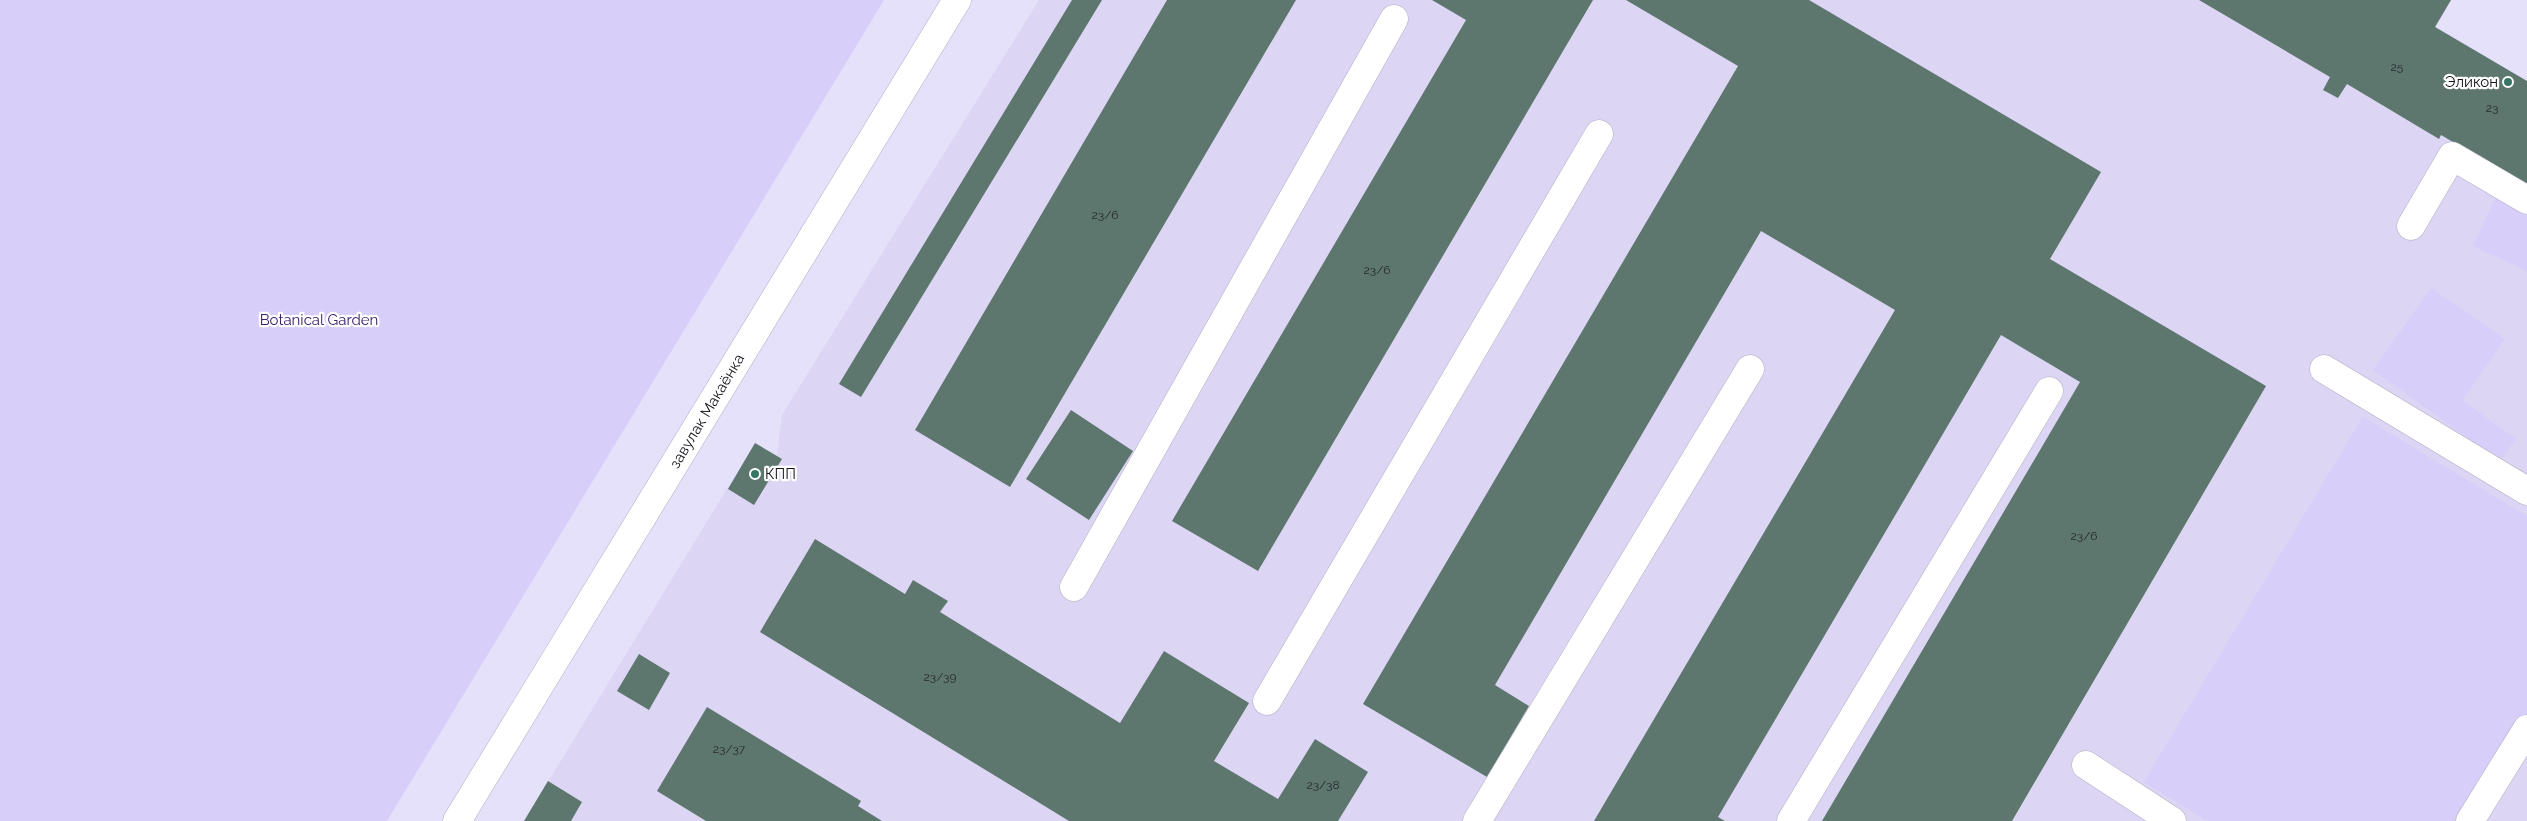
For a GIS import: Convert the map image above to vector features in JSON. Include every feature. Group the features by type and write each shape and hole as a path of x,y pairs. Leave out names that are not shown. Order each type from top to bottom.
{"street":[{"name":"завулак Макаёнка","path":"457,821 957,0"},
{"path":"1074,587 1394,20"},
{"path":"1267,701 1599,134"},
{"path":"2411,226 2452,156 2527,200"},
{"path":"1477,821 1750,369"},
{"path":"2324,369 2527,491"},
{"path":"1791,821 2049,390"},
{"path":"2470,821 2527,728"},
{"path":"2086,765 2172,821"}],"shaded area":[{"path":"1039,0 2451,0 2436,27 2527,81 2527,821 524,821 755,443 777,455 782,415"}],"green space":[{"name":"Botanical Garden","path":"0,0 884,0 387,821 0,821"},
{"path":"2499,190 2527,203 2527,271 2473,246"},
{"path":"2431,288 2505,339 2462,400 2516,439 2500,461 2373,370"},
{"path":"2363,417 2527,516 2527,749 2484,821 2208,821 2144,782"}],"building":[{"path":"1072,0 1102,0 861,397 839,384"},
{"path":"1167,0 1296,0 1010,487 915,430"},
{"path":"1432,0 1593,0 1258,571 1172,521 1466,20"},
{"path":"1626,0 1809,0 2101,172 2050,259 2266,386 2012,821 1822,821 2080,382 2001,335 1718,817 1725,821 1594,821 1895,310 1761,231 1495,685 1529,706 1487,777 1363,704 1738,66"},
{"path":"2199,0 2451,0 2435,27 2527,81 2527,185 2441,135 2439,139 2347,84 2338,98 2323,90 2330,77"},
{"path":"1071,410 1133,451 1089,520 1026,479"},
{"name":"КПП","path":"755,443 782,459 754,505 728,489"},
{"path":"815,539 905,594 913,580 948,601 940,612 1120,723 1164,651 1249,703 1214,761 1278,799 1315,739 1368,772 1338,821 1069,821 760,632"},
{"path":"639,654 670,673 649,710 617,691"},
{"path":"707,707 861,801 858,806 882,821 706,821 657,791"},
{"path":"548,781 582,802 571,821 524,821"}],"place":[{"name":"Эликон","path":"2508,82"},
{"name":"КПП","path":"755,474"}]}
